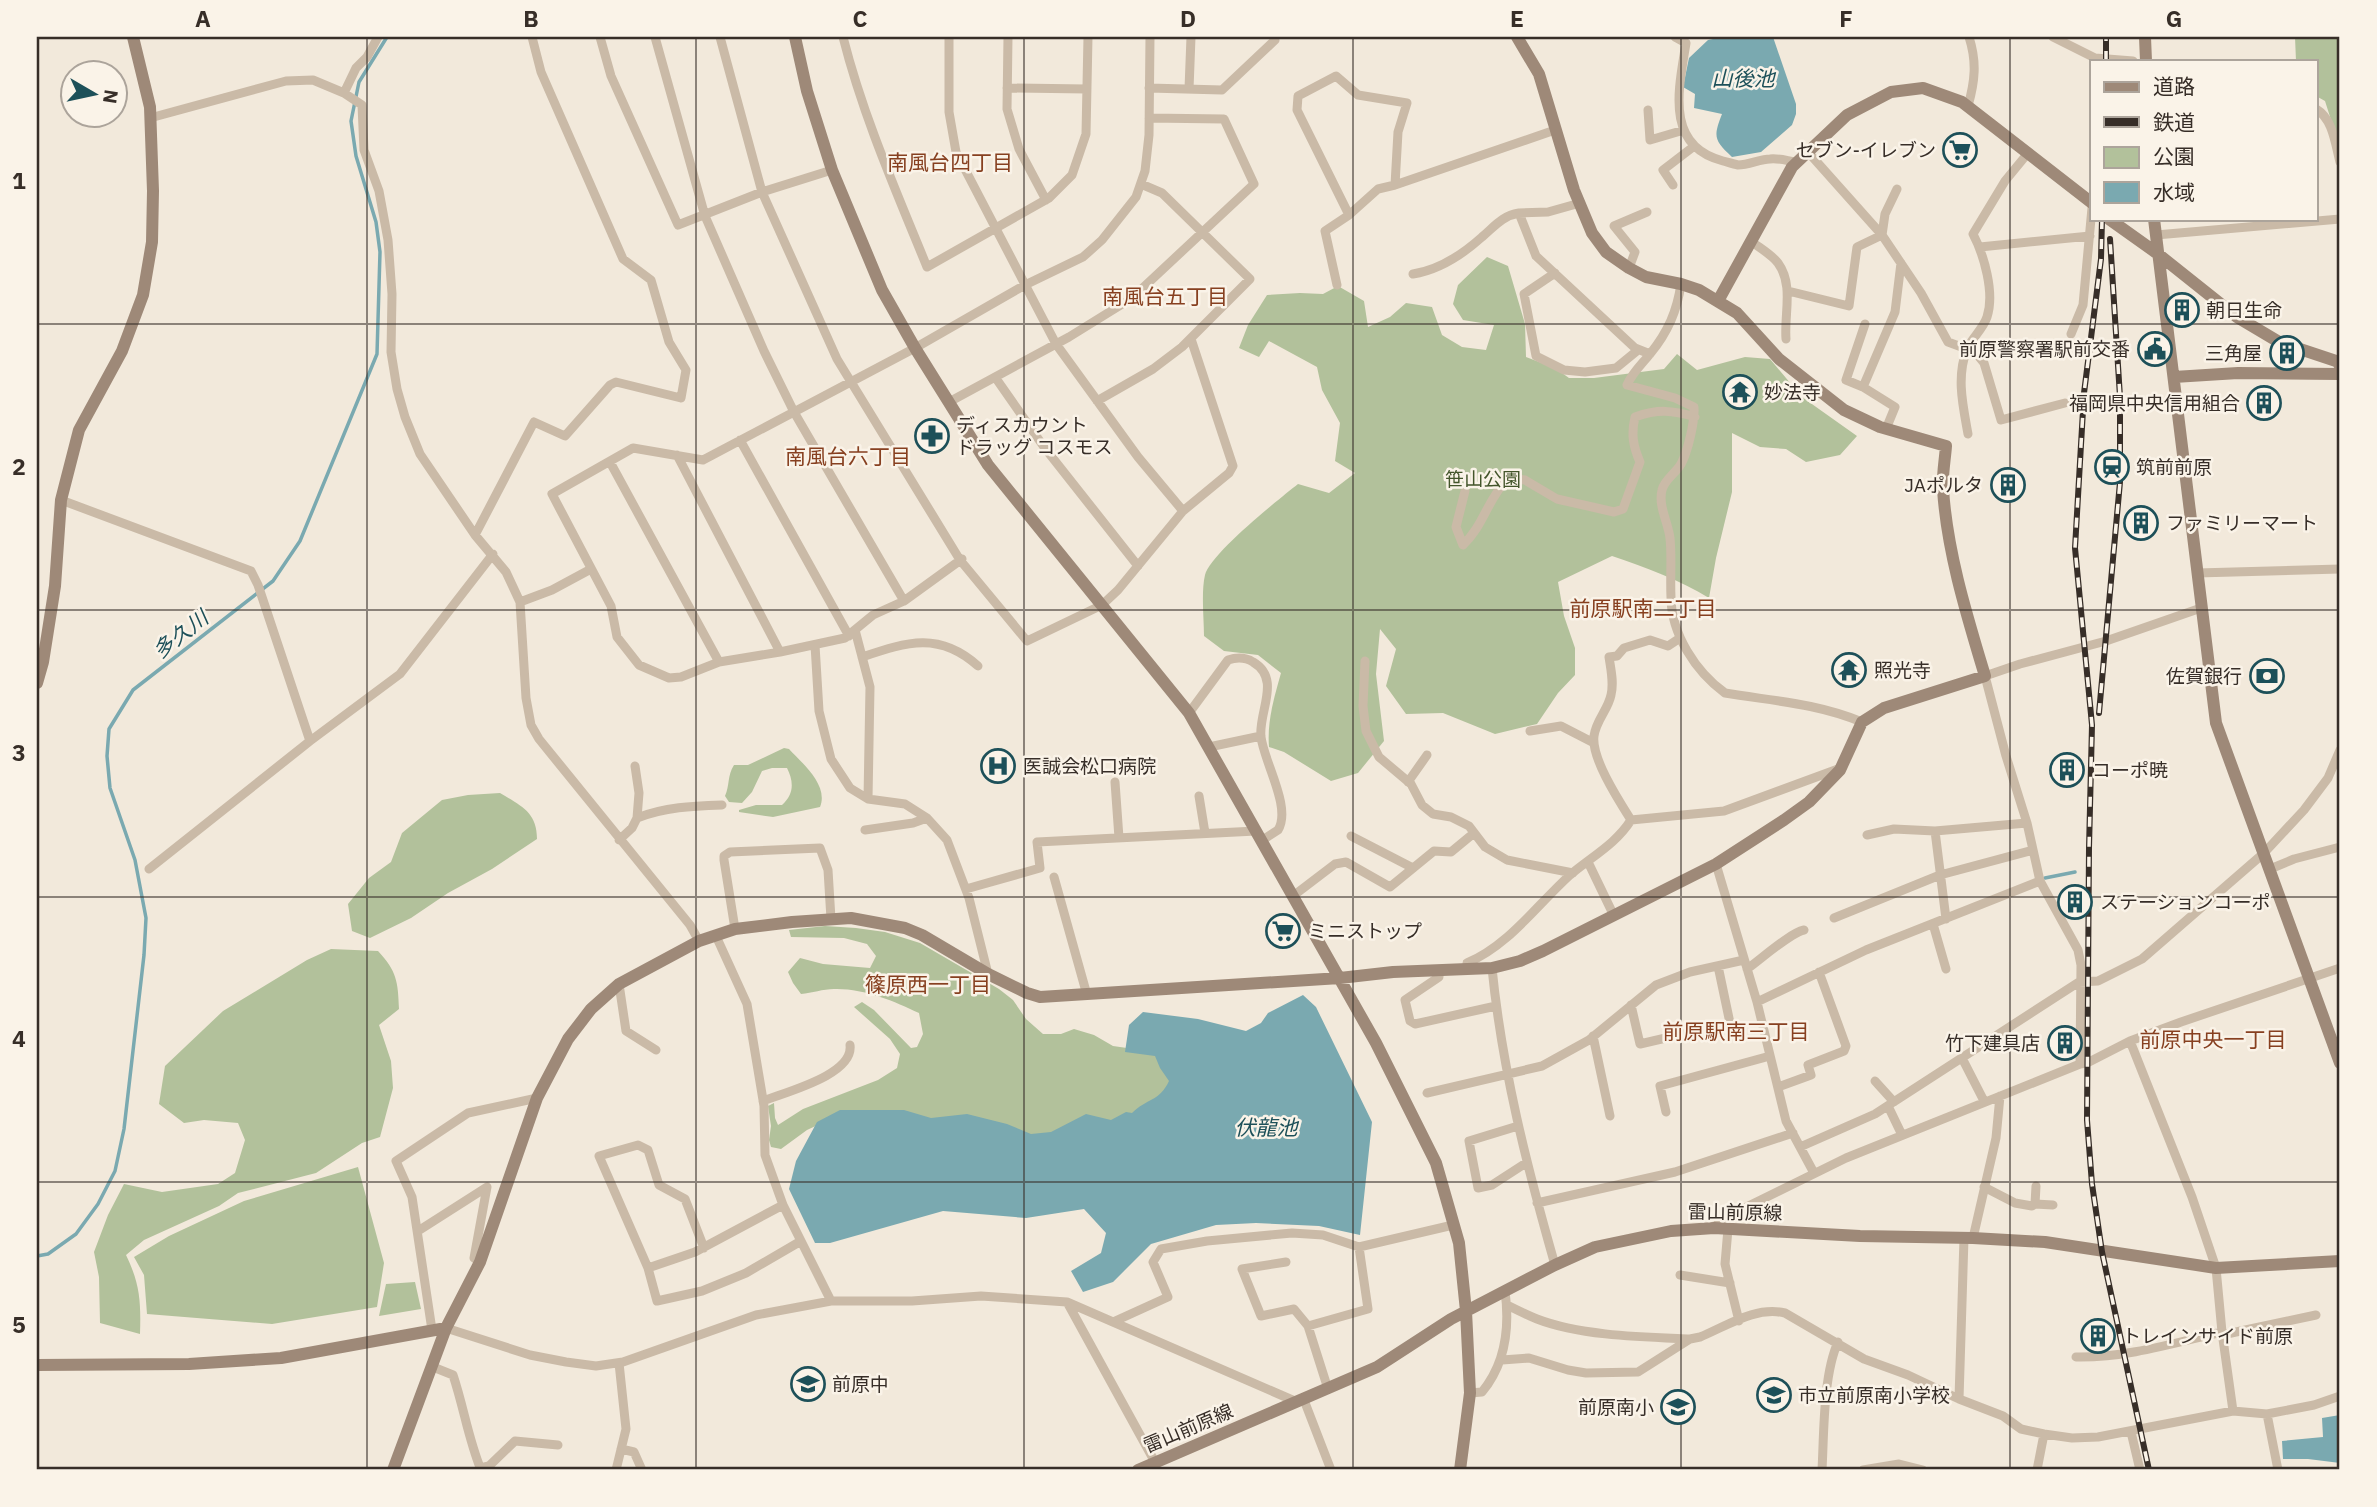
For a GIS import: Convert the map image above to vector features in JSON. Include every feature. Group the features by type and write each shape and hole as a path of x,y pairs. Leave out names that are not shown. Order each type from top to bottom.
{"street":[{"path":"37,684 55,586 61,500 79,430 122,351 143,295 152,242 150,107 133,37"},
{"path":"347,95 356,68 367,57 378,37"},
{"path":"475,536 534,422 565,436 610,385 616,382 681,398 686,370 669,342 651,280 623,259 541,72 532,37"},
{"path":"600,37 611,76 678,225 762,192 831,170"},
{"path":"655,37 705,216 764,351 794,411 904,601"},
{"path":"720,37 762,192 837,359 961,560 1027,640 1102,605 1118,590 1183,511 1229,473 1233,466 1191,339"},
{"path":"795,37 807,91 831,170 882,290 915,348 988,465 1189,713 1376,1043 1436,1163 1459,1243 1466,1311 1470,1393 1460,1470"},
{"path":"843,37 874,137 927,267 1046,200 1072,175 1086,134 1088,37"},
{"path":"949,37 948,111 956,152 1056,344 1138,457 1183,511"},
{"path":"1008,37 1007,109 1019,149 1046,200"},
{"path":"961,560 904,601 873,615 845,638 719,662 681,677 669,678 639,665 617,636 611,606 552,495 633,448 703,460 915,348 1025,285 1083,257 1102,240 1136,197 1145,171 1150,37"},
{"path":"1189,89 1192,37"},
{"path":"1149,88 1222,90 1275,40 1274,37"},
{"path":"1517,37 1539,74 1580,203 1592,233 1606,252 1646,277 1699,290 1737,313 1779,359 1844,410 1886,429 1946,446 1943,488 1950,538 1970,625 2027,823 2040,881 2078,950 2081,965 2080,1064"},
{"path":"1675,37 1686,43 1680,81 1681,122 1693,147 1712,158 1739,165 1770,159 1797,162"},
{"path":"1968,106 1976,64 1969,37"},
{"path":"2053,37 2095,58 2120,60"},
{"path":"2146,37 2146,60"},
{"path":"1349,215 1297,110 1298,96 1336,76 1358,95 1407,103 1398,132 1395,185"},
{"path":"150,118 286,81 313,80 362,105 364,150 379,191 388,240 392,294 391,352 400,398 420,454 475,536 493,555 512,583 520,602 526,698 531,725 538,739 690,925 699,941"},
{"path":"1007,88 1087,89"},
{"path":"1718,301 1792,167 1847,115 1891,92 1923,89 1962,102 2090,201"},
{"path":"1648,110 1650,140 1684,130"},
{"path":"2318,110 2330,124 2340,162"},
{"path":"948,402 1056,344 1132,298 1254,184 1224,120 1149,118"},
{"path":"1337,285 1325,231 1349,215 1378,189 1555,130"},
{"path":"1673,185 1663,170 1693,147"},
{"path":"1808,152 1882,235 1921,293 1948,342 1975,352 1984,363 2001,420 2065,403"},
{"path":"1968,434 1961,382 1967,349 1987,317 1990,288 1980,247 1973,234 2006,180 2028,153"},
{"path":"1097,401 1153,369 1191,339 1250,279 1162,193 1140,184"},
{"path":"1882,235 1885,214 1897,188"},
{"path":"1413,274 1432,271 1480,239 1505,216 1548,212 1580,203"},
{"path":"1629,268 1634,252 1614,226 1647,212"},
{"path":"1519,213 1536,256 1638,350 1650,354"},
{"path":"2156,234 2340,219"},
{"path":"2071,334 2083,306 2091,220"},
{"path":"2110,220 2237,317 2279,342 2340,365"},
{"path":"2154,220 2216,723 2340,1063"},
{"path":"1788,291 1849,306 1857,247 1882,235"},
{"path":"1980,247 2090,236"},
{"path":"1752,242 1778,262 1786,278 1786,339"},
{"path":"1863,387 1895,312 1901,263"},
{"path":"1555,273 1524,294 1536,356 1564,370 1585,372 1616,368 1638,350"},
{"path":"1681,284 1678,309 1628,385 1675,398 1694,407 1695,417 1682,463 1662,487 1661,501 1670,537 1671,600 1680,638 1699,667 1714,685 1725,693 1813,706 1862,722"},
{"path":"1865,324 1846,380 1895,407 1886,429"},
{"path":"2174,377 2238,373 2340,374"},
{"path":"995,377 1044,447 1138,566"},
{"path":"1465,491 1456,527 1463,545 1478,527 1489,502 1507,478 1525,480 1557,499 1614,512 1620,511 1640,462 1631,433 1635,417 1653,410 1679,412 1695,417"},
{"path":"740,440 852,633 862,657 870,687 868,799"},
{"path":"677,455 780,652"},
{"path":"610,462 719,662"},
{"path":"61,500 251,571 310,741"},
{"path":"149,869 310,741 400,674 493,555"},
{"path":"520,602 552,590 591,569"},
{"path":"2197,573 2340,569"},
{"path":"393,1470 446,1328 480,1262 537,1098 568,1039 591,1009 619,984 699,941 735,929 851,918 922,935 988,974 1027,993 1040,996 1340,978 1393,972 1492,968 1520,961 1716,864 1809,802 1842,768 1862,722 1884,708 2020,664 2106,641 2201,608"},
{"path":"1631,820 1597,756 1593,738 1598,721 1611,698 1609,657 1617,656 1623,648 1650,640 1668,646 1680,638"},
{"path":"862,657 890,648 920,643 949,646 960,651 978,666"},
{"path":"815,645 819,711 831,760 850,788 868,799 905,804 927,818 947,840 966,889 988,974"},
{"path":"966,889 1041,868 1037,842 1205,833 1259,836 1278,830 1283,815 1261,736 1267,678 1259,666 1248,659 1238,657 1227,660 1189,713"},
{"path":"1366,661 1363,706 1366,731 1380,757 1408,782 1422,805 1433,814 1463,823 1485,847 1507,860 1573,873"},
{"path":"1530,732 1561,726 1594,743"},
{"path":"1209,747 1261,736"},
{"path":"1800,1147 1875,1114 2079,982 2098,981 2142,959 2263,853 2304,810 2328,778 2340,750"},
{"path":"1408,782 1427,755"},
{"path":"619,840 632,828 637,818 639,793 635,766"},
{"path":"1631,820 1724,811 1759,796 1842,768"},
{"path":"1115,782 1119,838"},
{"path":"1199,796 1205,833"},
{"path":"637,818 665,808 722,805"},
{"path":"865,830 914,823 927,818"},
{"path":"1467,969 1467,963 1502,943 1573,873 1624,831 1631,820"},
{"path":"1867,835 1894,829 1934,831 2027,823"},
{"path":"1934,831 1946,919"},
{"path":"1293,896 1335,864 1346,862 1390,887 1434,851 1451,852 1474,833"},
{"path":"1351,836 1413,868"},
{"path":"2270,870 2294,859 2340,847"},
{"path":"735,929 723,860 726,853 730,852 820,848 828,870 831,919"},
{"path":"1834,918 1940,875 2033,850"},
{"path":"1588,862 1614,916"},
{"path":"1716,864 1757,1002 1786,1121 1814,1173"},
{"path":"1054,877 1087,995"},
{"path":"1757,1002 1866,950 2040,881"},
{"path":"1933,924 1946,969"},
{"path":"1427,1093 1542,1066 1593,1036 1656,985 1689,972 1718,966 1746,965 1795,932 1804,930"},
{"path":"716,936 747,1003 763,1101 765,1155 783,1205 831,1301"},
{"path":"1631,1005 1640,1044 1730,1023 1718,966"},
{"path":"1492,968 1496,1006 1518,1126 1555,1265"},
{"path":"1714,1228 1722,1219 1814,1173 1902,1135 2087,1063 2130,1041 2231,1003 2340,968"},
{"path":"1439,970 1439,977 1405,1000 1409,1021 1415,1024 1496,1006"},
{"path":"1778,1087 1811,1075 1808,1065 1844,1052 1846,1046 1819,972"},
{"path":"619,984 626,1031 656,1050"},
{"path":"1593,1036 1610,1116"},
{"path":"2130,1041 2183,1173 2216,1268 2233,1411"},
{"path":"763,1101 830,1075 845,1063 851,1051 850,1045"},
{"path":"1666,1112 1660,1086 1770,1056"},
{"path":"1962,1058 1984,1101"},
{"path":"1875,1081 1891,1104 1902,1135"},
{"path":"1959,1399 1969,1238 1996,1138 2000,1096"},
{"path":"432,1330 412,1197 396,1161 468,1113 537,1098"},
{"path":"1518,1126 1469,1141 1478,1188 1492,1185 1526,1163"},
{"path":"1537,1203 1675,1172 1793,1133"},
{"path":"704,1248 685,1199 659,1185 648,1150 638,1145 599,1156 648,1268 657,1301 702,1291 746,1273 801,1241"},
{"path":"2035,1204 2036,1186"},
{"path":"418,1231 487,1187 474,1258 480,1262"},
{"path":"1984,1187 2015,1203 2032,1206 2053,1205"},
{"path":"648,1268 704,1248 783,1205"},
{"path":"1113,1322 1168,1297 1153,1262 1161,1249 1207,1241 1292,1233 1323,1235 1359,1247 1453,1225"},
{"name":"雷山前原線","path":"1138,1470 1377,1367 1466,1311 1595,1247 1671,1231 1714,1228 2045,1242 2216,1268 2340,1261"},
{"path":"1728,1229 1725,1264 1738,1321"},
{"path":"1308,1326 1367,1309 1359,1247"},
{"path":"1286,1262 1242,1269 1261,1316 1294,1309 1308,1326 1328,1389"},
{"path":"1680,1275 1730,1283"},
{"path":"1470,1393 1482,1392 1493,1379 1502,1360 1508,1313 1505,1291"},
{"path":"37,1365 189,1364 281,1358 446,1328 530,1355 596,1366 619,1363 756,1315 831,1301 912,1301 981,1296 1067,1302 1301,1401 1331,1470"},
{"path":"1067,1302 1156,1464"},
{"path":"1507,1305 1539,1320 1594,1332 1632,1337 1690,1339 1700,1338 1758,1311 1785,1313 1864,1359 1909,1375 2003,1416 2021,1429 2044,1434 2087,1438 2131,1432 2233,1411 2267,1414 2314,1405 2340,1396"},
{"path":"2076,1357 2103,1358 2124,1355 2316,1315"},
{"path":"1502,1360 1529,1358 1586,1373 1638,1372 1690,1339"},
{"path":"1822,1470 1827,1391 1838,1342"},
{"path":"616,1470 626,1429 619,1363"},
{"path":"433,1367 453,1375 462,1402 469,1441 481,1469 489,1466 515,1441 558,1445"},
{"path":"2267,1414 2278,1470"},
{"path":"2131,1432 2140,1470"},
{"path":"2038,1470 2044,1434"},
{"path":"621,1449 635,1452 642,1470"},
{"path":"1863,1470 1899,1464 1923,1470"}],"green space":[{"path":"2295,37 2340,37 2340,148 2325,101 2318,97 2318,60 2296,60"},
{"name":"笹山公園","path":"1487,257 1508,266 1525,324 1526,357 1555,368 1569,378 1594,378 1664,369 1677,354 1697,370 1745,357 1770,359 1802,397 1857,436 1840,455 1806,462 1786,449 1760,447 1732,433 1732,492 1709,598 1662,574 1612,556 1558,582 1564,616 1575,648 1575,675 1558,693 1537,724 1495,734 1443,713 1406,714 1386,686 1396,649 1380,629 1376,674 1384,741 1358,773 1331,781 1284,752 1269,747 1270,719 1281,673 1258,655 1224,651 1204,636 1205,575 1219,554 1246,527 1298,484 1329,493 1355,473 1335,461 1340,423 1322,390 1317,367 1269,341 1259,357 1239,348 1248,325 1267,295 1323,294 1338,286 1364,301 1368,327 1390,317 1406,303 1432,307 1442,335 1462,347 1486,350 1494,325 1463,320 1453,304 1458,285"},
{"path":"784,748 789,749 801,761 818,783 822,799 820,807 773,817 739,812 756,805 782,805 789,797 792,788 787,768 762,771 752,792 742,803 729,802 725,796 734,765 748,765"},
{"path":"500,793 531,816 537,839 411,918 370,938 352,931 348,904 369,878 391,862 402,833 442,800"},
{"path":"825,926 885,932 920,943 999,989 1013,1000 1026,1019 1043,1034 1061,1034 1074,1029 1094,1035 1113,1046 1155,1052 1173,1081 1168,1095 1129,1119 1034,1140 835,1117 807,1130 781,1149 771,1147 768,1106 774,1103 778,1125 803,1109 878,1080 897,1068 900,1054 890,1039 854,1007 862,1002 874,1010 911,1048 917,1047 923,1034 919,1013 878,996 845,989 801,994 788,972 800,958 823,964 870,968 876,956 867,944 844,938 791,937 789,930"},
{"path":"331,949 378,951 395,977 399,1009 379,1025 391,1061 393,1088 380,1137 362,1143 316,1173 238,1193 219,1206 144,1240 126,1255 139,1293 140,1334 100,1323 99,1277 94,1252 108,1215 124,1184 162,1192 218,1184 235,1173 245,1140 238,1123 204,1120 184,1123 159,1104 165,1066 223,1011 307,960"},
{"path":"358,1167 384,1263 377,1307 272,1324 147,1314 144,1275 134,1257 169,1236 244,1201"},
{"path":"415,1282 421,1309 379,1316 386,1284"}],"water":[{"name":"山後池","path":"1723,37 1773,37 1796,104 1792,125 1761,152 1732,157 1717,138 1722,114 1694,108 1695,94 1683,87 1689,58 1708,40"},
{"name":"伏龍池","path":"1303,995 1316,1007 1372,1122 1360,1235 1319,1226 1256,1223 1216,1225 1151,1244 1113,1282 1083,1292 1071,1271 1101,1253 1106,1233 1084,1209 1026,1218 943,1211 830,1243 815,1243 789,1189 796,1161 817,1122 840,1110 904,1110 931,1118 967,1114 1007,1124 1031,1134 1051,1132 1086,1114 1111,1120 1126,1112 1132,1113 1161,1093 1169,1081 1155,1056 1125,1052 1129,1025 1143,1012 1198,1019 1246,1031 1261,1023 1268,1013"},
{"path":"2340,1415 2340,1463 2283,1459 2282,1441 2323,1437 2322,1418"}],"waterway":[{"name":"多久川","path":"37,1256 48,1254 76,1234 98,1204 115,1171 124,1129 146,918 135,860 110,788 107,756 109,729 133,690 273,581 300,541 377,354 380,252 376,222 356,156 351,121 359,82 387,37"},
{"path":"2045,878 2075,872"}],"railway":[{"path":"2106,37 2106,60"},
{"path":"2102,220 2101,259 2084,393 2075,548 2092,725 2087,1120 2092,1184 2102,1252 2149,1470"},
{"path":"2099,713 2120,482 2120,397 2110,239"}],"place":[{"name":"セブン-イレブン","path":"1960,150"},
{"name":"朝日生命","path":"2182,310"},
{"name":"前原警察署駅前交番","path":"2155,349"},
{"name":"三角屋","path":"2287,353"},
{"name":"妙法寺","path":"1740,392"},
{"name":"福岡県中央信用組合","path":"2264,403"},
{"name":"ディスカウント ドラッグ コスモス","path":"932,436"},
{"name":"筑前前原","path":"2112,467"},
{"name":"JAポルタ","path":"2008,485"},
{"name":"ファミリーマート","path":"2141,523"},
{"name":"照光寺","path":"1849,670"},
{"name":"佐賀銀行","path":"2267,676"},
{"name":"医誠会松口病院","path":"998,766"},
{"name":"コーポ暁","path":"2067,770"},
{"name":"ステーションコーポ","path":"2075,902"},
{"name":"ミニストップ","path":"1283,931"},
{"name":"竹下建具店","path":"2065,1043"},
{"name":"トレインサイド前原","path":"2098,1336"},
{"name":"前原中","path":"808,1384"},
{"name":"市立前原南小学校","path":"1774,1395"},
{"name":"前原南小","path":"1678,1407"}],"district":[{"name":"南風台四丁目","path":"950,162"},
{"name":"南風台五丁目","path":"1165,296"},
{"name":"南風台六丁目","path":"848,456"},
{"name":"前原駅南二丁目","path":"1643,608"},
{"name":"篠原西一丁目","path":"928,984"},
{"name":"前原駅南三丁目","path":"1736,1031"},
{"name":"前原中央一丁目","path":"2213,1039"}]}
